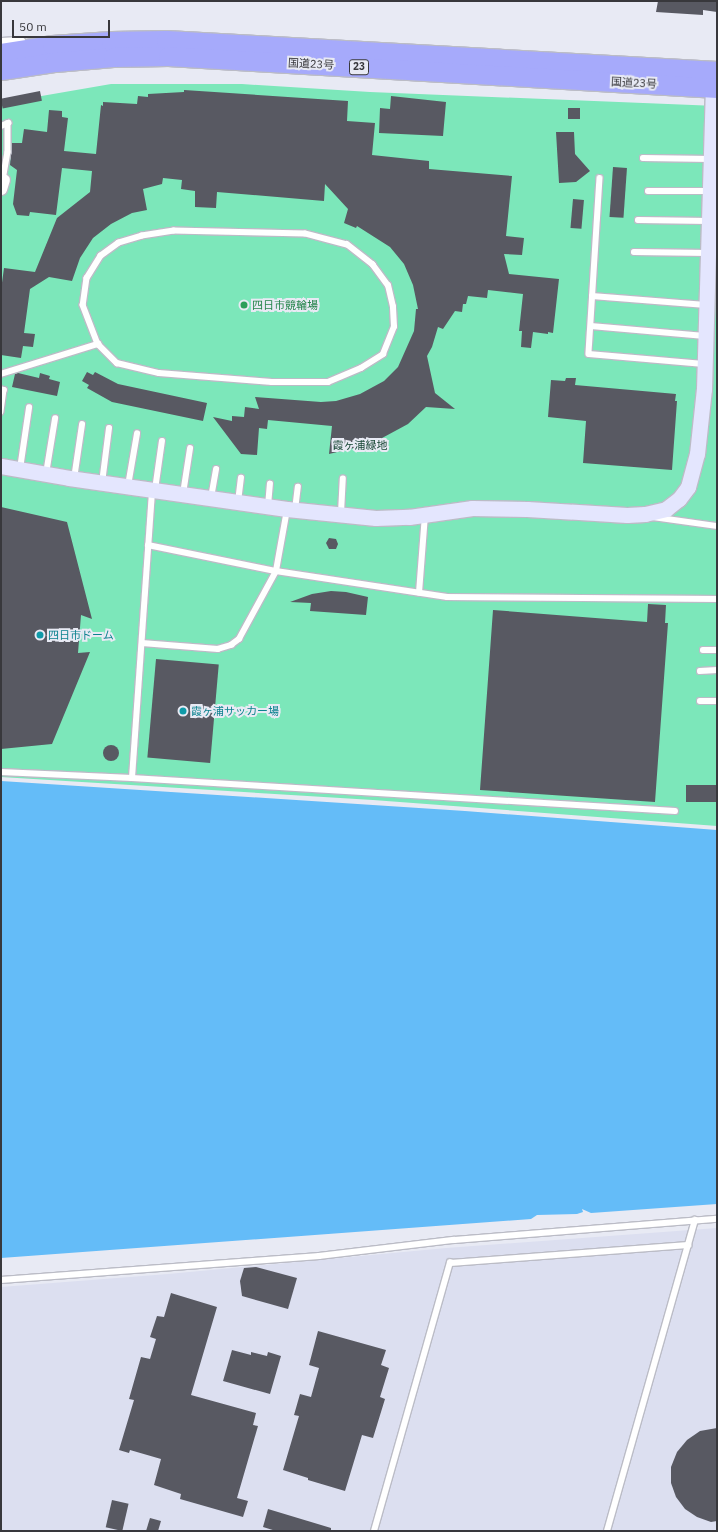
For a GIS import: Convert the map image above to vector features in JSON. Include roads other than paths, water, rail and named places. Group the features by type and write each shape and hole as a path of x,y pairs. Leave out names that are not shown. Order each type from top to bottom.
{"highway":[{"name":"国道23号","path":"1,52 52,45 111,41 166,40 218,42 716,82"},
{"name":"国道23号","path":"1,70 62,61 114,57 168,56 716,82"}],"street":[{"path":"1,43 111,41"},
{"path":"1,466 74,479 268,507 376,518 472,508 535,509 635,515 666,509 679,499 688,487 697,454 706,336 711,159 716,82"}],"lane":[{"path":"1,126 8,123 8,152 2,182"},
{"path":"643,158 711,159"},
{"path":"600,178 589,354 704,364"},
{"path":"648,191 710,191"},
{"path":"638,220 709,221"},
{"path":"174,231 305,234 347,245 373,264 388,286 393,307 394,327 383,354 361,368 328,382 272,382 159,373 117,363 98,344 83,305 87,278 101,256 119,243 142,236 174,231"},
{"path":"634,252 708,253"},
{"path":"592,296 706,305"},
{"path":"591,326 706,336"},
{"path":"1,374 98,344"},
{"path":"1,389 4,390 1,412"},
{"path":"20,470 29,408"},
{"path":"46,474 55,419"},
{"path":"74,479 82,425"},
{"path":"102,483 109,428"},
{"path":"128,487 137,434"},
{"path":"132,778 148,545 154,490 162,441"},
{"path":"183,494 190,449"},
{"path":"211,498 216,469"},
{"path":"238,502 241,478"},
{"path":"340,515 343,479"},
{"path":"268,507 270,484"},
{"path":"142,643 218,649 231,645 239,639 276,571 298,487"},
{"path":"419,593 425,514"},
{"path":"635,515 717,526"},
{"path":"148,545 276,571 447,597 717,599"},
{"path":"703,650 717,650"},
{"path":"700,671 717,670"},
{"path":"700,701 717,701"},
{"path":"1,772 132,778 675,811"},
{"path":"1,1280 319,1256 454,1240 717,1219"},
{"path":"607,1531 695,1220"},
{"path":"374,1531 450,1263 688,1245"}],"water":[{"path":"1,781 465,811 717,830 717,1204 591,1213 582,1209 583,1212 577,1214 537,1215 531,1219 1,1258"}],"place":[{"name":"四日市競輪場","path":"244,305"},
{"name":"四日市ドーム","path":"40,635"},
{"name":"霞ヶ浦サッカー場","path":"183,711"}],"park label":[{"name":"霞ヶ浦緑地","path":"360,445"}]}
